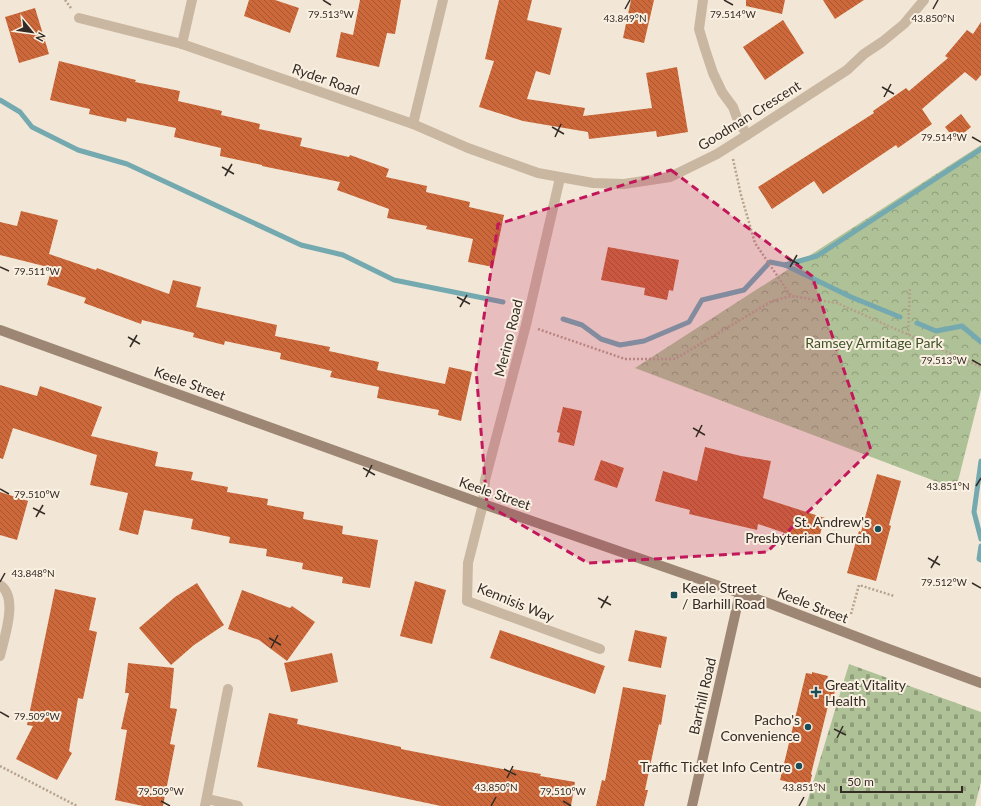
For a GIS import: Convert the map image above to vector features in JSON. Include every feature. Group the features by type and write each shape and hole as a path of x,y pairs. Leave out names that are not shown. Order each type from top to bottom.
{"main road":[{"name":"Keele Street","path":"0,330 483,504 740,593 981,683"},
{"name":"Barrhill Road","path":"692,806 740,593"}],"street":[{"path":"182,44 192,0"},
{"path":"412,124 443,0"},
{"path":"703,0 699,29 705,49 713,73 722,92 733,107 737,118 747,135"},
{"name":"Goodman Crescent","path":"560,178 593,183 624,184 670,177 731,146 847,70 864,54 904,24 924,0"},
{"name":"Ryder Road","path":"79,18 182,44 412,124 468,148 512,164 538,173 560,178"},
{"name":"Merino Road","path":"483,504 485,480 526,325 560,178"},
{"name":"Kennisis Way","path":"483,504 468,563 467,601 600,649"},
{"path":"0,585 8,595 9,618 0,656"},
{"path":"228,689 206,803 238,806"}],"path":[{"path":"731,146 741,195 755,243 791,296"},
{"path":"908,335 910,287"},
{"path":"526,325 625,359 675,359 772,301 791,296 837,304 981,367"},
{"path":"851,614 859,585 894,596"},
{"path":"0,766 77,806"}],"highlighted area":[{"path":"671,170 812,276 871,450 767,552 588,563 487,505 476,369 498,224"}],"green space":[{"name":"Ramsey Armitage Park","path":"981,145 981,390 956,489 635,368"},
{"path":"849,664 981,712 981,782 975,806 806,806"}],"building":[{"path":"249,0 275,0 299,8 290,33 244,16"},
{"path":"360,0 401,0 395,34 387,33 379,67 336,57 341,32 353,35"},
{"path":"499,0 532,0 527,20 562,28 550,75 536,71 527,99 585,108 583,116 652,108 646,73 677,67 688,132 657,137 656,131 589,139 588,132 523,121 479,107 494,61 485,59"},
{"path":"631,0 654,0 644,43 623,38"},
{"path":"746,0 785,0 782,14 746,6"},
{"path":"823,0 864,0 835,19"},
{"path":"35,8 49,54 19,63 5,17"},
{"path":"783,20 804,53 765,80 743,47"},
{"path":"981,22 981,75 976,81 965,72 922,109 932,124 898,148 896,145 823,194 814,181 772,209 758,187 874,113 873,111 906,88 909,91 948,58 945,56 967,30 973,34"},
{"path":"59,61 136,80 135,82 180,91 178,101 222,111 221,115 260,124 259,129 302,138 300,146 349,157 350,155 389,169 386,177 427,186 426,192 470,202 469,207 504,215 493,267 468,262 473,239 426,229 427,226 387,218 389,209 337,190 340,182 220,156 221,148 174,137 176,128 127,118 126,122 89,114 90,109 50,100"},
{"path":"961,114 971,127 955,140 945,127"},
{"path":"21,211 58,220 49,254 96,270 97,268 169,294 173,280 201,287 196,307 277,325 275,336 330,347 329,351 379,362 377,370 445,384 449,367 472,372 461,421 438,415 439,410 377,398 379,387 330,377 332,371 280,359 281,353 225,341 224,345 193,337 194,333 142,320 141,324 84,303 86,298 47,285 52,268 0,255 0,222 17,226"},
{"path":"608,247 679,260 673,291 669,290 667,300 644,295 645,288 601,280"},
{"path":"0,385 37,396 40,386 102,407 91,436 158,452 155,466 193,472 191,480 228,487 227,492 268,499 267,505 304,512 303,519 343,526 342,534 378,540 370,588 342,583 343,577 302,569 303,563 266,556 267,549 229,543 230,537 191,529 193,519 144,510 138,535 119,530 128,493 90,485 97,455 13,428 3,459 0,458"},
{"path":"563,407 582,411 574,446 558,442 560,433 557,432"},
{"path":"705,447 741,456 771,461 763,498 825,518 817,544 758,524 757,530 689,514 690,510 655,501 663,471 697,481"},
{"path":"601,460 624,468 617,488 594,480"},
{"name":"St. Andrew's Presbyterian Church","path":"877,474 901,481 889,525 891,526 876,581 847,573 859,531 861,532"},
{"path":"0,492 28,501 17,540 0,535"},
{"path":"415,581 446,590 432,644 400,636"},
{"path":"197,583 224,625 194,645 171,665 139,628 175,597"},
{"path":"55,589 96,598 89,630 97,632 83,699 78,698 69,751 72,753 57,780 16,759 33,726 27,725"},
{"path":"242,590 290,608 292,606 315,622 287,661 259,640 228,629"},
{"path":"500,630 605,666 595,694 490,658"},
{"path":"635,630 667,637 661,668 628,661"},
{"path":"332,653 338,682 291,692 284,663"},
{"path":"128,663 174,668 170,708 177,709 170,744 175,745 163,806 143,806 115,800 127,730 121,729 129,693 125,693"},
{"path":"812,672 828,676 827,679 837,681 834,695 831,694 809,787 780,780 806,673 812,674"},
{"path":"623,687 666,695 661,725 659,724 645,790 648,790 644,806 596,806 602,780 605,781"},
{"path":"269,713 298,719 297,724 401,747 401,749 512,771 512,769 541,774 540,776 575,782 571,806 441,806 257,767"}],"waterway":[{"path":"0,100 20,112 32,127 78,150 127,164 301,245 343,255 394,280 503,302"},
{"path":"785,265 817,256 981,149"},
{"path":"563,319 582,325 601,339 620,345 644,341 689,322 702,300 744,290 770,262 785,265 851,297 900,317"},
{"path":"917,323 936,331 962,326 981,342"},
{"path":"981,461 974,512 981,539"},
{"path":"981,546 979,559 981,560"}],"place":[{"name":"St. Andrew's Presbyterian Church","path":"878,529"},
{"name":"Keele Street / Barhill Road","path":"674,595"},
{"name":"Great Vitality Health","path":"816,692"},
{"name":"Pacho's Convenience","path":"808,727"},
{"name":"Traffic Ticket Info Centre","path":"799,766"}]}
